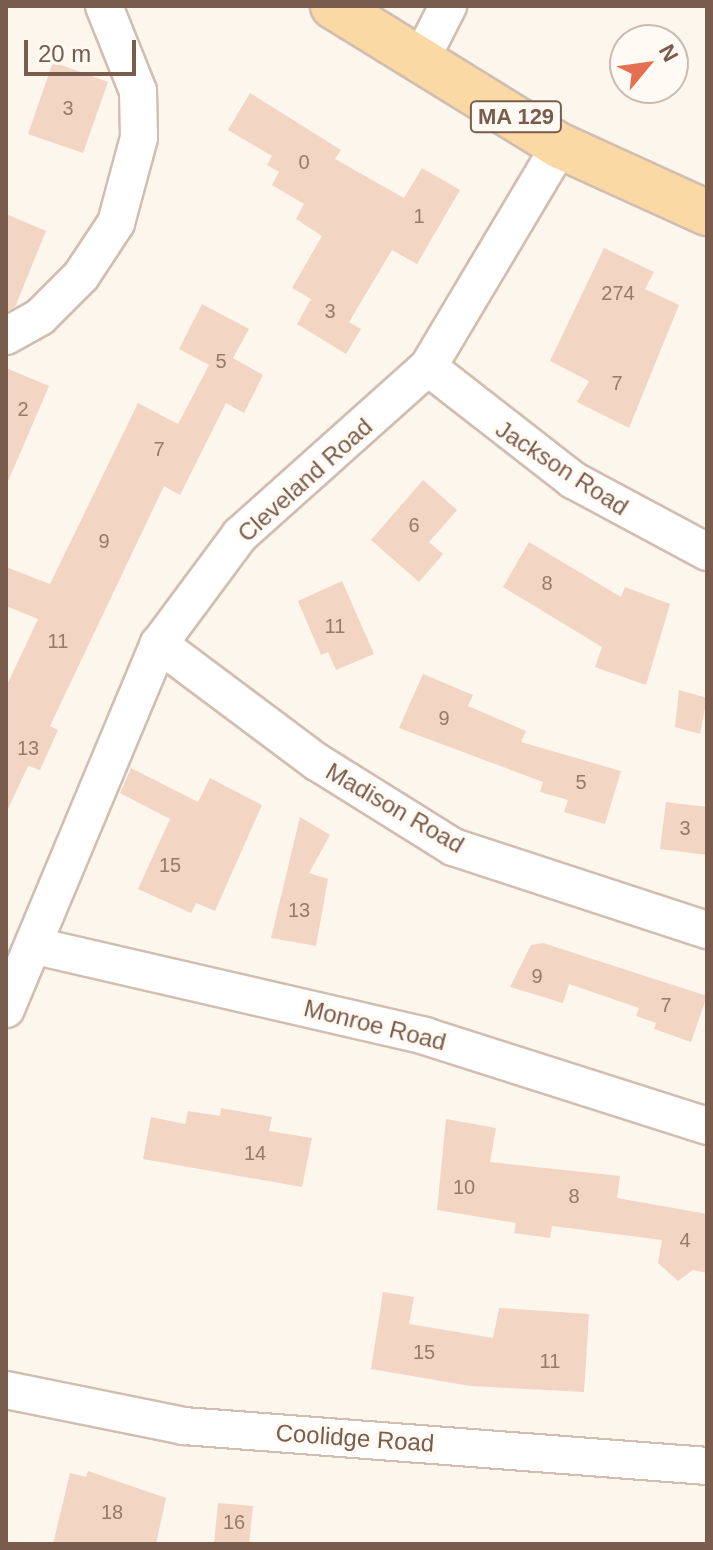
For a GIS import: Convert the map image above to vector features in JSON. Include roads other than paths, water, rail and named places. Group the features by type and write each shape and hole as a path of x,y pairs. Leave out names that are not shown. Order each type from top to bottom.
{"main road":[{"name":"MA 129","path":"333,6 560,146 707,213"}],"street":[{"path":"6,336 40,317 81,276 116,223 139,138 138,91 104,6"},
{"path":"420,61 448,6"},
{"name":"Cleveland Road","path":"6,1009 36,946 53,885 159,644 240,535 428,367 560,146"},
{"name":"Jackson Road","path":"428,367 573,480 707,552"},
{"name":"Madison Road","path":"159,644 317,762 453,847 707,930"},
{"name":"Monroe Road","path":"36,946 425,1036 707,1126"},
{"name":"Coolidge Road","path":"6,1390 184,1426 707,1466"}]}
